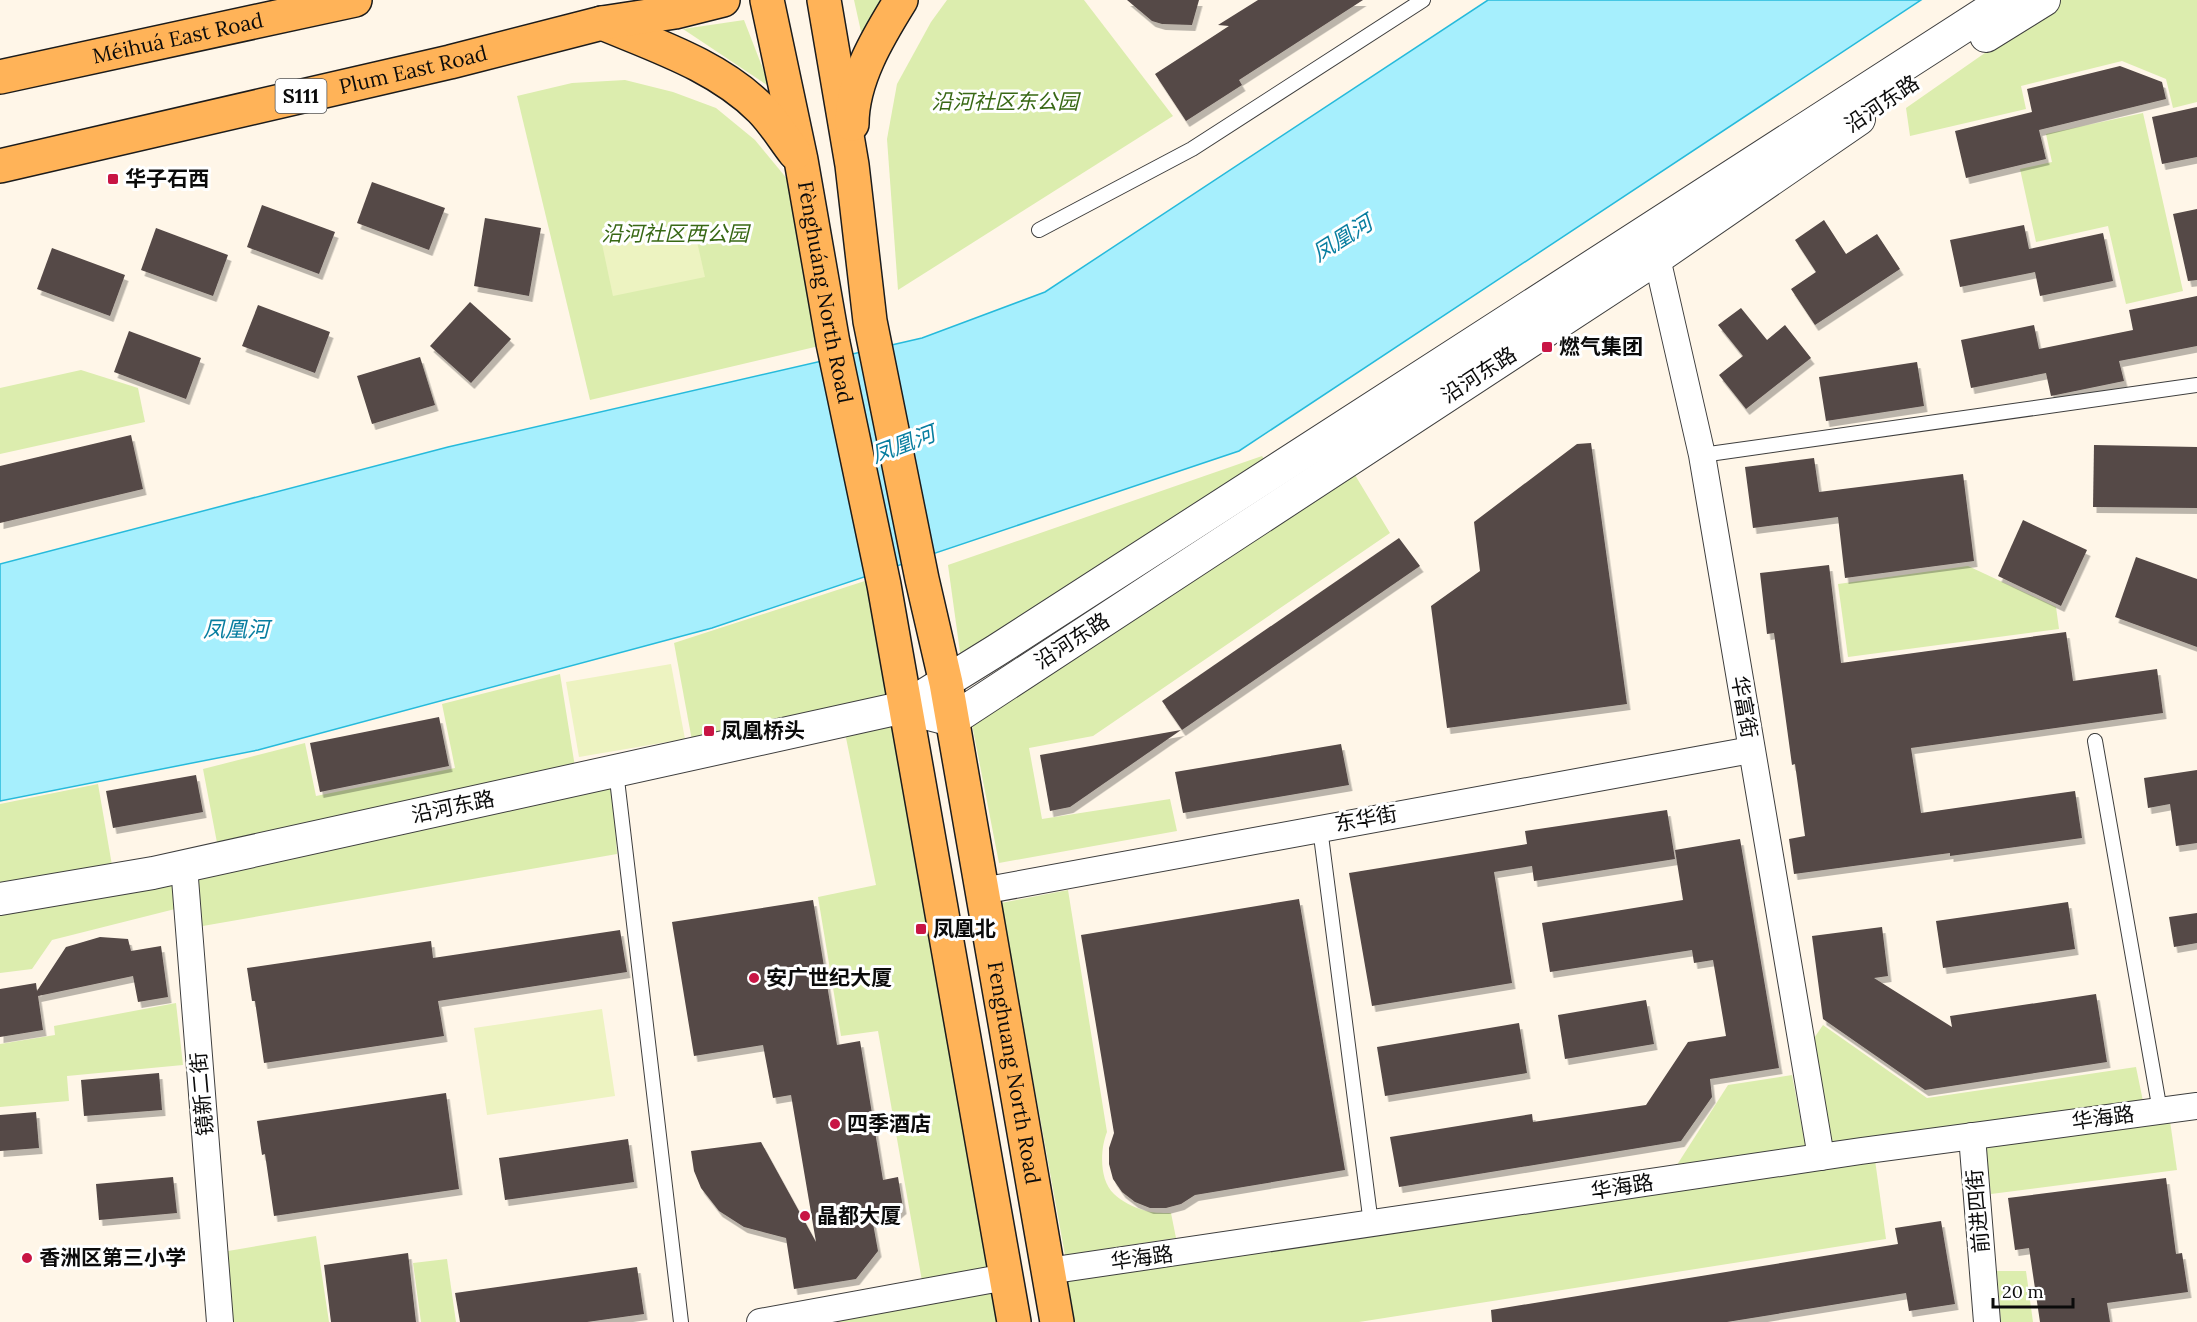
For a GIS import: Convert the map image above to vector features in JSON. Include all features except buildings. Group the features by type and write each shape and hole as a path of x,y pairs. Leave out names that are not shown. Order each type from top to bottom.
{"main road":[{"name":"Méihuá East Road","path":"0,78 355,0"},
{"name":"Plum East Road","path":"0,166 450,62 602,23 675,12 723,0"},
{"name":"Fènghuáng North Road","path":"767,0 801,160 833,343 884,585"},
{"name":"Fènghuáng North Road","path":"824,0 852,165 870,321 922,579"},
{"path":"852,165 852,104 877,38 901,0"},
{"path":"602,23 666,49 718,74 761,109 801,160"},
{"name":"Fenghuang North Road","path":"922,579 946,683 1057,1322"},
{"name":"Fenghuang North Road","path":"884,585 1014,1322"}],"street":[{"name":"沿河东路","path":"0,899 184,866 905,707 946,683 2005,0"},
{"name":"沿河东路","path":"905,707 952,720 1657,258 1893,95 2044,0"},
{"name":"华富街","path":"1657,258 1702,455 1821,1157"},
{"name":"东华街","path":"982,891 1751,750"},
{"name":"镜新二街","path":"184,866 220,1322"},
{"name":"华海路","path":"1048,1272 1821,1157 2197,1106"},
{"name":"前进四街","path":"1972,1136 1987,1322"},
{"path":"760,1322 1006,1277"}],"lane":[{"path":"1039,230 1192,149 1423,0"},
{"path":"1702,455 2197,385"},
{"path":"2095,741 2160,1111"},
{"path":"616,771 681,1322"},
{"path":"1320,828 1371,1224"}],"green space":[{"path":"854,0 893,0 868,63"},
{"name":"沿河社区东公园","path":"947,0 1084,0 1173,116 898,290 887,139 897,84 931,22"},
{"path":"2061,0 2197,0 2197,102 2173,108 2166,79 2122,61 2021,86 2026,109 1910,136 1906,108"},
{"path":"744,20 770,87 683,29"},
{"name":"沿河社区西公园","path":"625,80 673,92 716,108 755,140 788,180 819,346 590,400 517,96 572,83"},
{"path":"2143,113 2183,291 2126,304 2108,226 2036,242 2020,169 2052,162 2046,134"},
{"path":"693,224 705,277 613,296 602,244"},
{"path":"81,370 138,388 145,422 0,454 0,388"},
{"path":"1262,456 1277,481 963,674 948,565"},
{"path":"1355,475 1390,533 1093,736 1029,748 1042,819 1170,799 1177,831 999,863 968,704"},
{"path":"1968,566 2056,607 2059,629 1848,657 1838,584"},
{"path":"877,577 899,703 693,746 674,643"},
{"path":"671,664 685,739 579,757 566,682"},
{"path":"560,674 576,773 218,848 203,769 305,743 316,796 455,768 442,704"},
{"path":"901,717 999,1269 922,1281 878,1031 841,1036 818,897 876,885 844,728"},
{"path":"612,779 617,854 197,927 193,874"},
{"path":"98,784 114,877 0,896 0,804"},
{"path":"178,877 179,908 52,940 32,969 0,973 0,908"},
{"path":"1068,890 1107,1132 1102,1155 1103,1173 1109,1188 1120,1199 1149,1212 1171,1213 1176,1238 1065,1255 1001,903"},
{"path":"176,1003 183,1065 67,1076 69,1101 0,1107 0,1044 55,1035 54,1026"},
{"path":"602,1009 615,1096 487,1115 474,1028"},
{"path":"1823,1025 1927,1098 2136,1067 2144,1106 1827,1149 1810,1044"},
{"path":"1792,1075 1806,1148 1675,1168 1728,1085"},
{"path":"2170,1121 2177,1170 1991,1194 1985,1145"},
{"path":"1875,1160 1886,1239 1359,1322 1068,1322 1060,1278"},
{"path":"316,1236 329,1322 233,1322 228,1251"},
{"path":"447,1259 456,1322 421,1322 413,1263"},
{"path":"1997,1271 2026,1271 2033,1322 2001,1322"},
{"path":"1001,1286 1006,1322 801,1322"}],"water":[{"name":"凤凰河","path":"1488,0 1921,0 1239,451 712,628 258,750 0,801 0,564 448,447 922,338 1045,292"}],"place":[{"name":"华子石西","path":"113,179"},
{"name":"燃气集团","path":"1547,347"},
{"name":"凤凰桥头","path":"709,731"},
{"name":"凤凰北","path":"921,929"},
{"name":"安广世纪大厦","path":"754,978"},
{"name":"四季酒店","path":"835,1124"},
{"name":"晶都大厦","path":"805,1216"},
{"name":"香洲区第三小学","path":"27,1258"}]}
